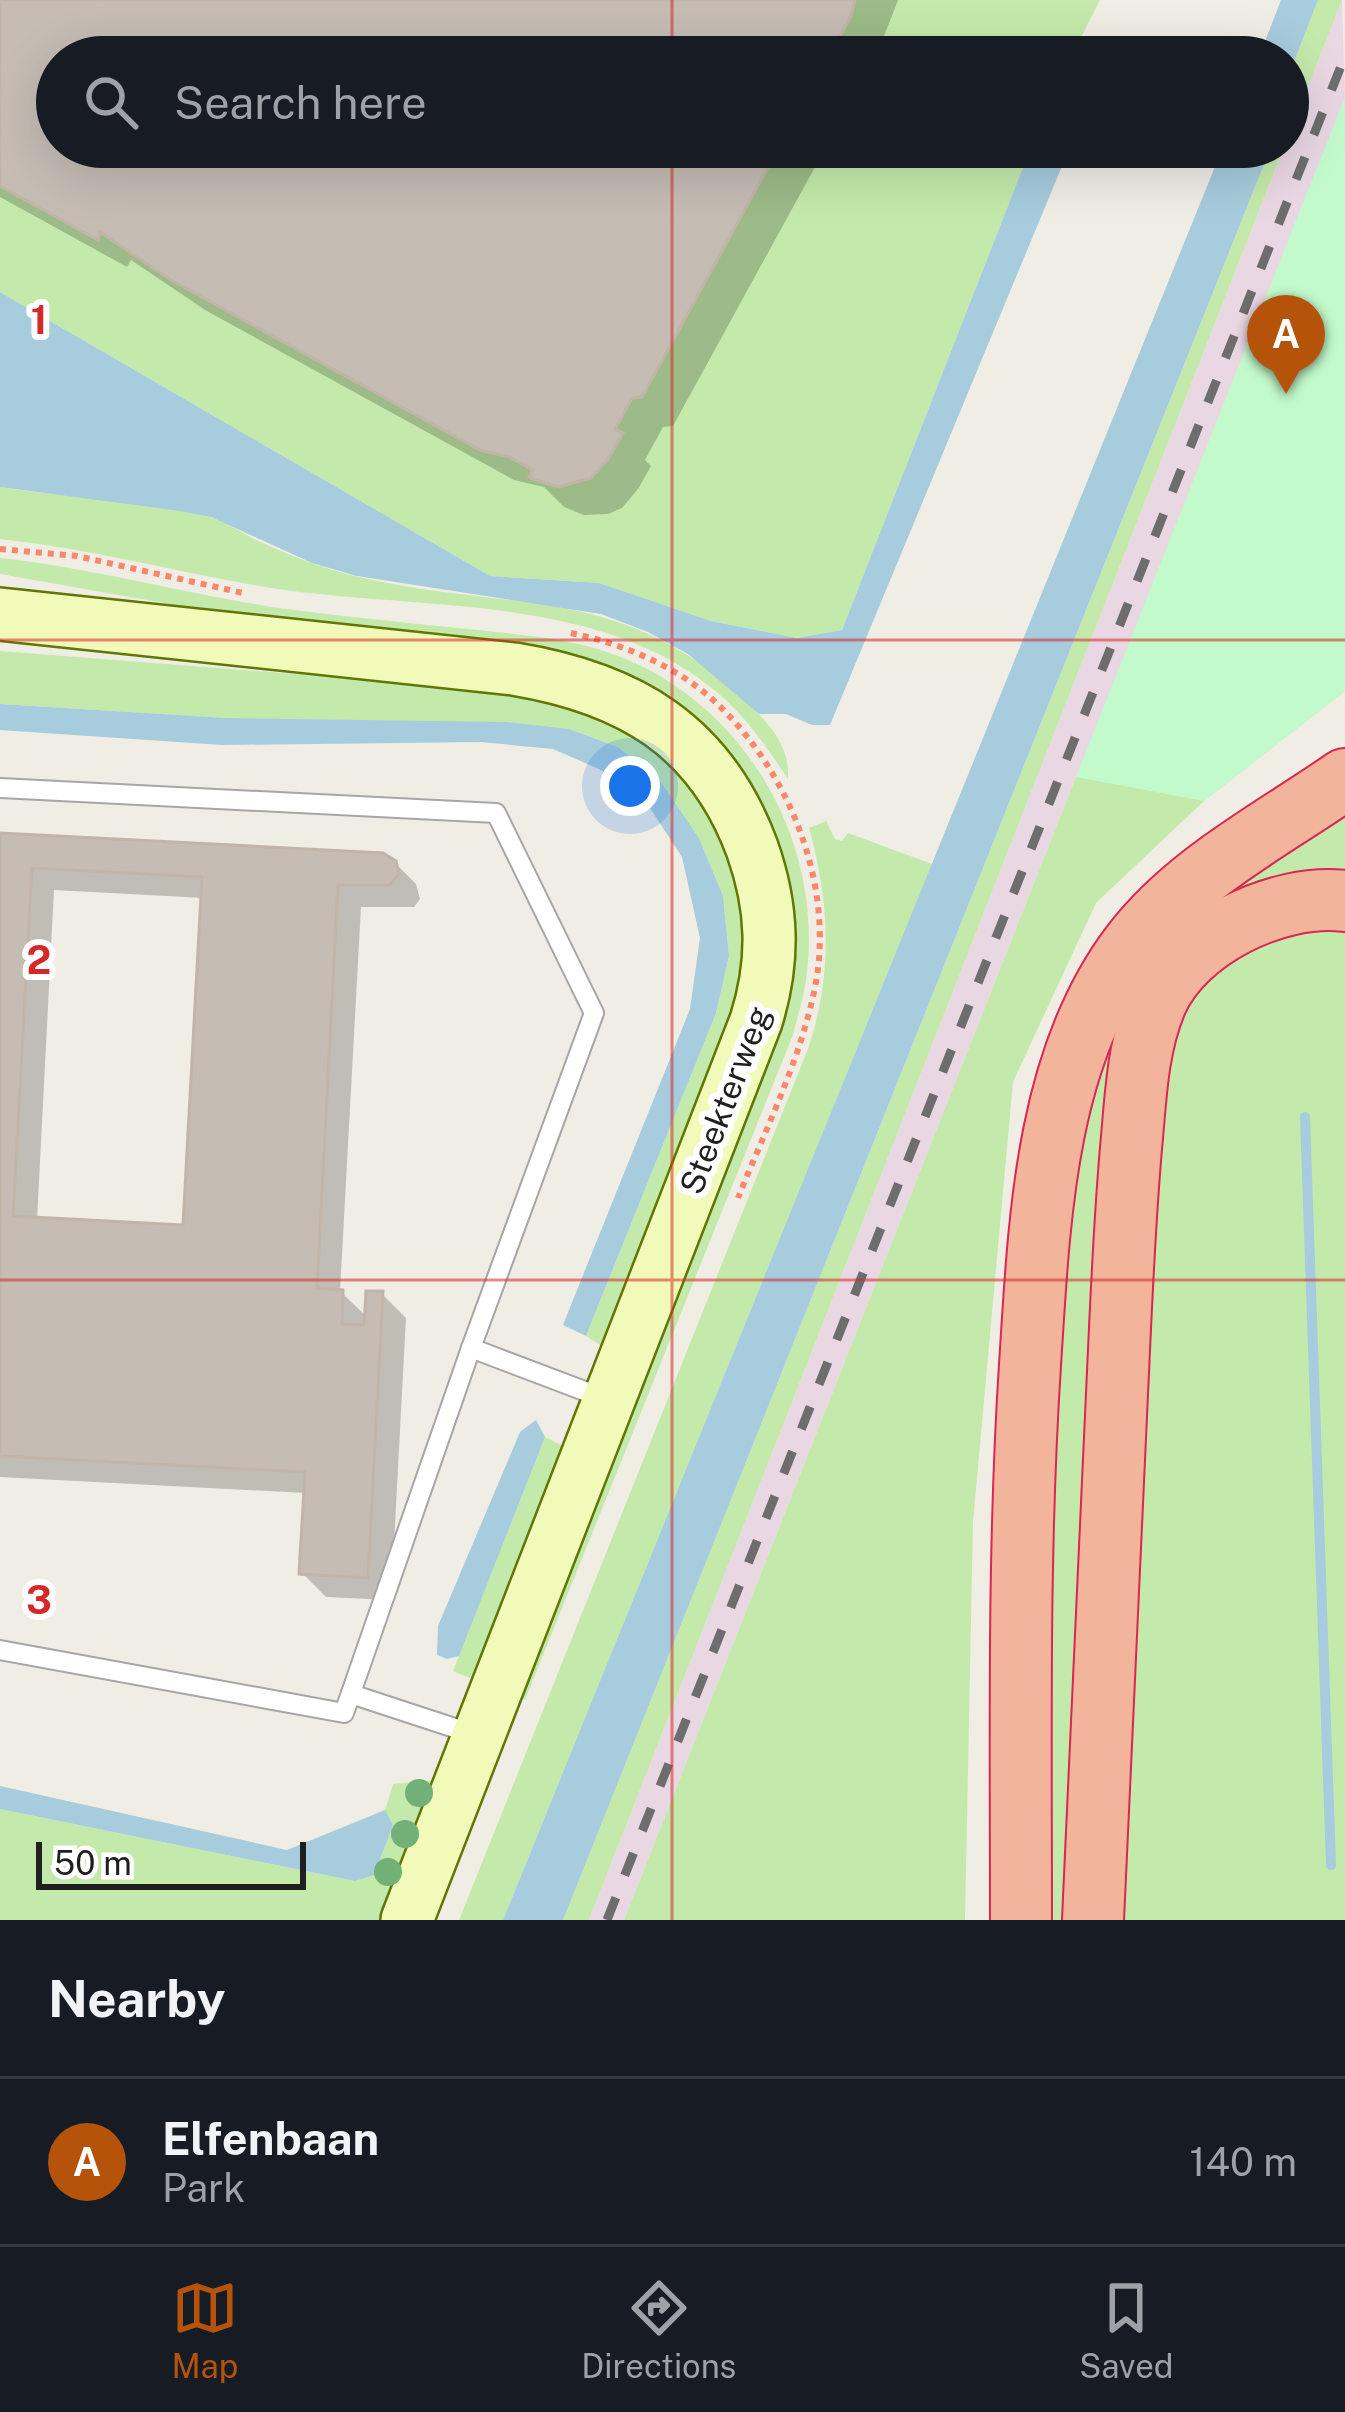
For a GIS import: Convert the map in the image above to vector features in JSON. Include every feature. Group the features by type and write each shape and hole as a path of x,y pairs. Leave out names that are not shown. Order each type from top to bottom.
{"highway":[{"path":"1021,1920 1022,1491 1043,1215 1058,1118 1074,1057 1129,948 1167,904 1216,865 1345,779"},
{"path":"1093,1920 1124,1239 1140,1054 1157,999 1190,958 1231,926 1280,906 1345,901"}],"main road":[{"name":"Steekterweg","path":"0,614 567,678 622,699 676,735 725,787 764,881 771,924 768,983 727,1100 407,1920"}],"lane":[{"path":"0,788 496,813 594,1013 344,1713 0,1650"},
{"path":"471,1348 608,1400"},
{"path":"351,1694 478,1736"}],"shaded area":[{"path":"1342,0 1345,97 624,1920 589,1920 1276,168 1309,168 1309,84"}],"green space":[{"path":"0,0 1100,0 1082,36 36,36 36,168 1023,168 842,630 797,638 711,621 599,583 490,576 0,292"},
{"path":"1318,0 1342,0 1309,84 1309,36 1304,36"},
{"path":"1345,97 1345,691 1204,801 1096,903 1013,1082 973,1522 965,1920 624,1920"},
{"path":"1345,97 1345,691 1204,801 1076,777"},
{"path":"1263,168 1276,168 589,1920 563,1920"},
{"path":"0,487 182,510 213,518 281,551 346,574 610,619 656,637 701,664 748,703 782,747 788,779 748,724 719,694 672,661 620,638 506,611 271,588 0,539"},
{"path":"0,558 279,608 542,638 604,651 652,671 694,700 731,735 762,776 785,821 801,870 808,920 806,980 793,1035 525,1700 512,1693 793,923 785,865 773,828 754,794 699,724 226,614 0,574"},
{"path":"0,651 551,698 630,731 686,782 726,847 739,883 748,928 746,977 605,1348 586,1336 716,1013 729,956 723,896 699,838 661,782 618,747 569,729 227,718 0,704"},
{"path":"1345,795 1345,891 1177,949 1070,1920 1046,1920 1054,1218 1122,982"},
{"path":"826,821 835,839 842,841 848,833 932,864 503,1920 459,1920 808,1049 822,994 826,939 809,828"},
{"path":"1345,916 1345,1920 1117,1920 1148,1137 1170,1008 1245,935"},
{"path":"545,1437 565,1447 472,1679 453,1671"},
{"path":"436,1780 384,1920 0,1920 0,1809 355,1881 374,1875 393,1825 385,1810 393,1784"}],"water":[{"path":"1281,0 1318,0 1304,36 1267,36"},
{"path":"1023,168 1061,168 830,725 812,725 786,714 759,714 688,654 601,614 357,576 312,563 211,517 0,487 0,292 490,576 599,583 711,621 797,638 842,630"},
{"path":"1214,168 1263,168 563,1920 503,1920"},
{"path":"0,704 227,718 506,722 569,729 618,747 661,782 699,838 723,896 729,956 716,1013 586,1336 563,1325 690,1009 700,938 682,857 646,802 599,769 553,749 481,742 222,745 0,730"},
{"path":"536,1420 545,1437 459,1656 447,1659 437,1655 438,1626 520,1432"},
{"path":"0,1786 287,1850 385,1810 393,1825 374,1875 355,1881 0,1809"}],"building":[{"path":"0,0 855,0 840,36 36,36 36,168 767,168 642,397 632,398 615,429 623,433 608,459 591,478 559,487 529,477 533,470 509,457 480,450 171,280 100,232 98,240 0,186"},
{"path":"0,833 383,853 396,861 399,874 390,885 338,885 317,1288 343,1290 342,1324 364,1325 366,1291 383,1291 368,1578 299,1574 305,1472 0,1456","holes":["32,868 202,877 183,1225 13,1216"]}],"waterway":[{"path":"1305,1117 1331,1865"}],"railway":[{"path":"1309,147 1345,56"},
{"path":"607,1920 1301,168"}],"place":[{"name":"Elfenbaan","path":"1286,394"}]}
